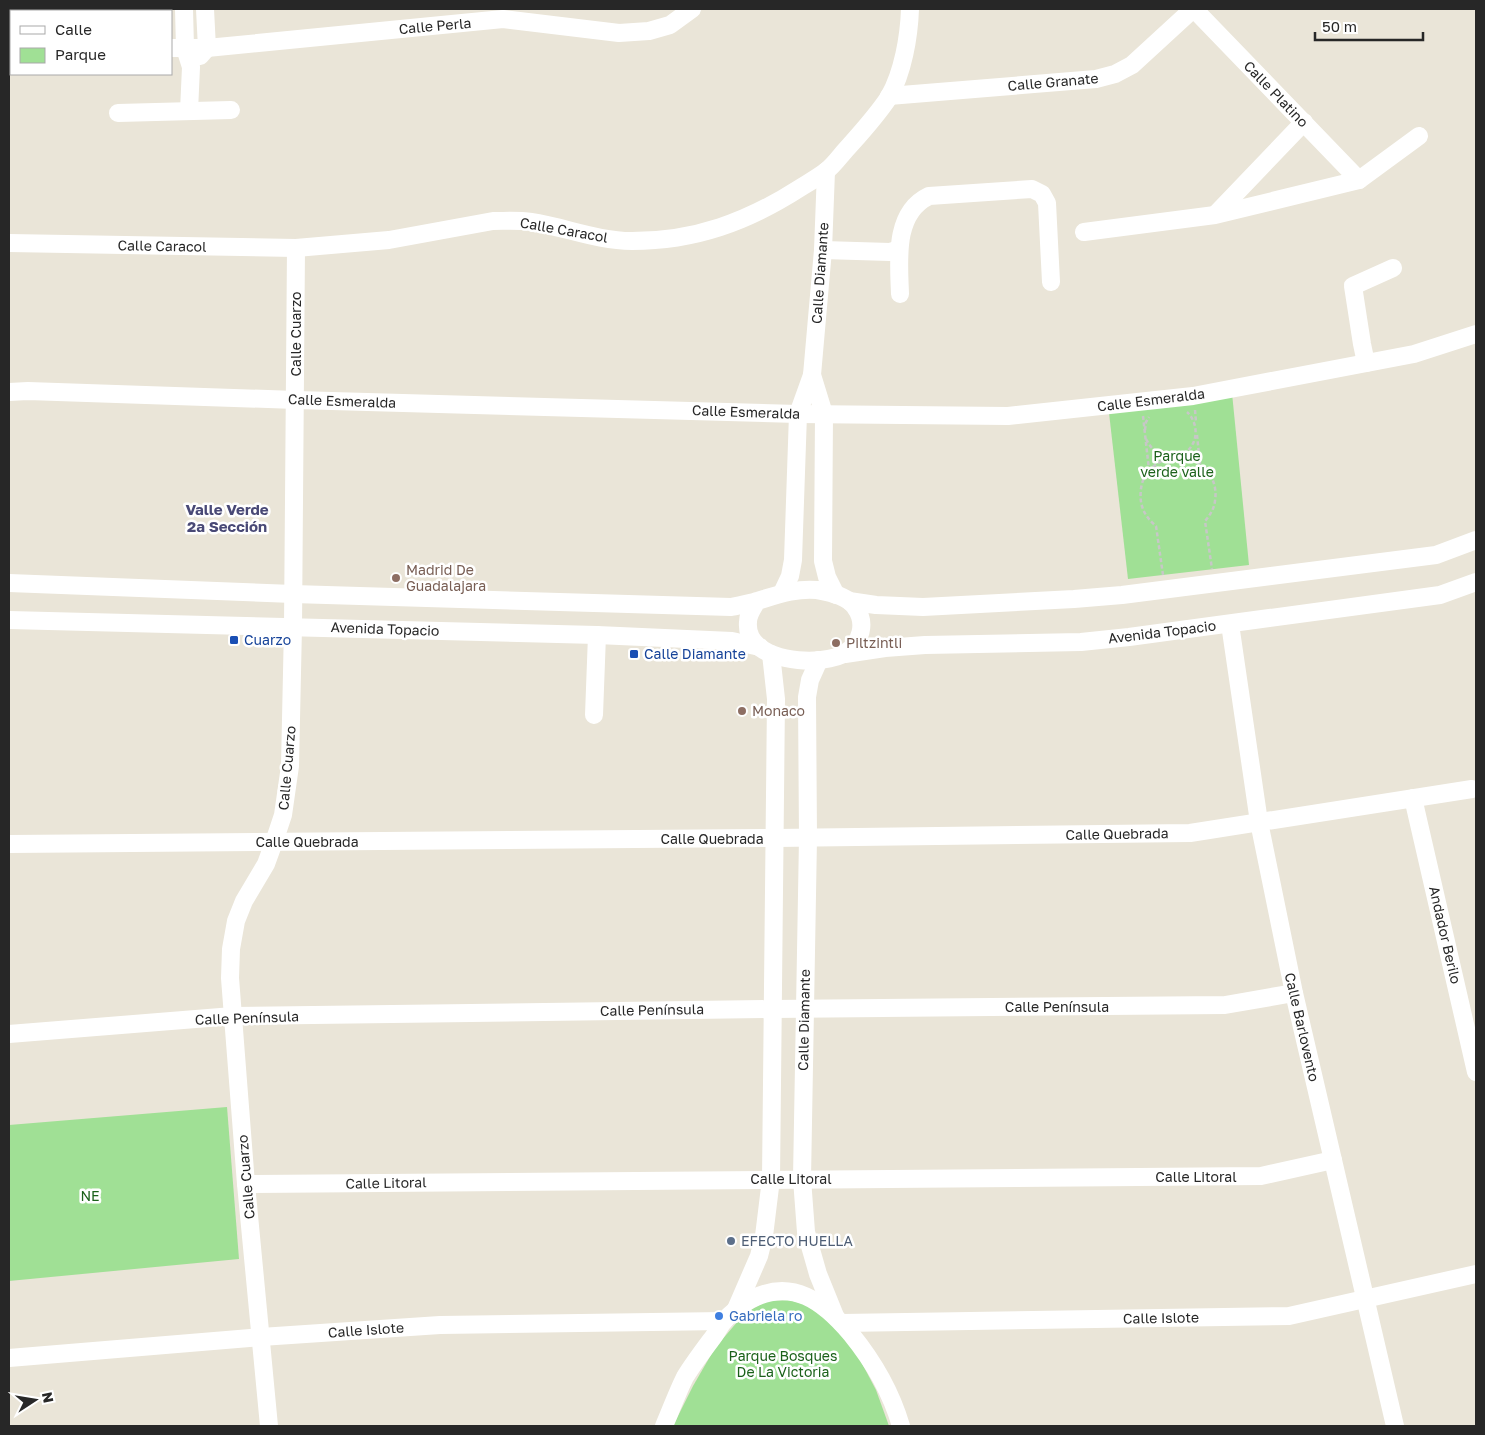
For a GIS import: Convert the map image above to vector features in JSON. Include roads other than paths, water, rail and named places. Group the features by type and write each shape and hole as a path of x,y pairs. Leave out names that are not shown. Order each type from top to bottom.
{"street":[{"path":"184,9 178,48 191,67"},
{"path":"189,111 191,67 206,48 205,9"},
{"name":"Calle Perla","path":"178,48 206,48 503,19 619,33 649,31 670,25 692,9"},
{"name":"Calle Caracol","path":"9,244 296,248 389,240 493,221 510,220 532,222 604,238 630,241 710,231 732,224 782,200 826,171 863,131 889,96 902,66 909,27 910,9"},
{"name":"Calle Granate","path":"889,96 1105,77 1132,65 1194,9"},
{"name":"Calle Platino","path":"1194,9 1359,180"},
{"path":"118,113 231,110"},
{"path":"1215,215 1304,122"},
{"path":"1084,232 1215,215 1359,180 1419,136"},
{"name":"Calle Diamante","path":"782,593 790,576 793,560 798,414 812,375 823,250 826,171"},
{"path":"900,294 898,250 903,229 916,204 929,196 1032,189 1042,194 1047,203 1051,282"},
{"name":"Calle Cuarzo","path":"270,1426 246,1184 230,978 231,949 236,921 244,901 266,864 274,842 283,815 290,766 296,400 296,248"},
{"path":"823,250 890,252 898,250"},
{"path":"1366,363 1353,286 1393,268"},
{"name":"Calle Esmeralda","path":"9,392 28,391 798,414 1008,416 1146,408 1187,402 1414,354 1476,334"},
{"name":"Calle Diamante","path":"812,375 824,414 823,561 828,577 842,598"},
{"path":"9,583 293,594 731,607 782,593 816,590 876,605 923,608 1074,599 1165,590 1436,555 1476,540"},
{"name":"Avenida Topacio","path":"845,654 925,645 1090,641 1130,638 1440,595 1476,582"},
{"path":"757,601 750,612 748,623 750,636 765,651 800,661 835,658 845,654 859,639 861,631 859,614 855,606 842,598"},
{"name":"Avenida Topacio","path":"9,620 597,635 732,641 765,651"},
{"name":"Calle Barlovento","path":"1230,624 1259,822 1294,993 1396,1426"},
{"path":"594,715 597,635"},
{"path":"664,1426 685,1377 730,1315 759,1256 764,1236 771,1179 776,838 776,699 765,651"},
{"name":"Calle Diamante","path":"819,660 810,680 808,697 808,838 802,1179 806,1232 818,1274 839,1319"},
{"name":"Calle Quebrada","path":"9,844 1190,833 1472,789"},
{"name":"Andador Berilo","path":"1413,798 1476,1072"},
{"name":"Calle Península","path":"9,1034 233,1016 1225,1005 1294,993"},
{"name":"Calle Litoral","path":"246,1184 1261,1176 1333,1160"},
{"name":"Calle Islote","path":"839,1319 1289,1316 1476,1274"},
{"path":"730,1315 762,1294 778,1291 790,1291 816,1301 839,1319 863,1349 884,1383 901,1426"},
{"name":"Calle Islote","path":"9,1358 261,1337 440,1325 730,1315"}],"place":[{"name":"Madrid De Guadalajara","path":"396,578"},
{"name":"Cuarzo","path":"234,640"},
{"name":"Piltzintli","path":"836,643"},
{"name":"Calle Diamante","path":"634,654"},
{"name":"Monaco","path":"742,711"},
{"name":"EFECTO HUELLA","path":"731,1241"},
{"name":"Gabriela ro","path":"719,1316"}],"district":[{"name":"Valle Verde 2a Sección","path":"227,518"}],"park label":[{"name":"Parque verde valle","path":"1177,464"},
{"name":"NE","path":"90,1196"},
{"name":"Parque Bosques De La Victoria","path":"783,1364"}]}
